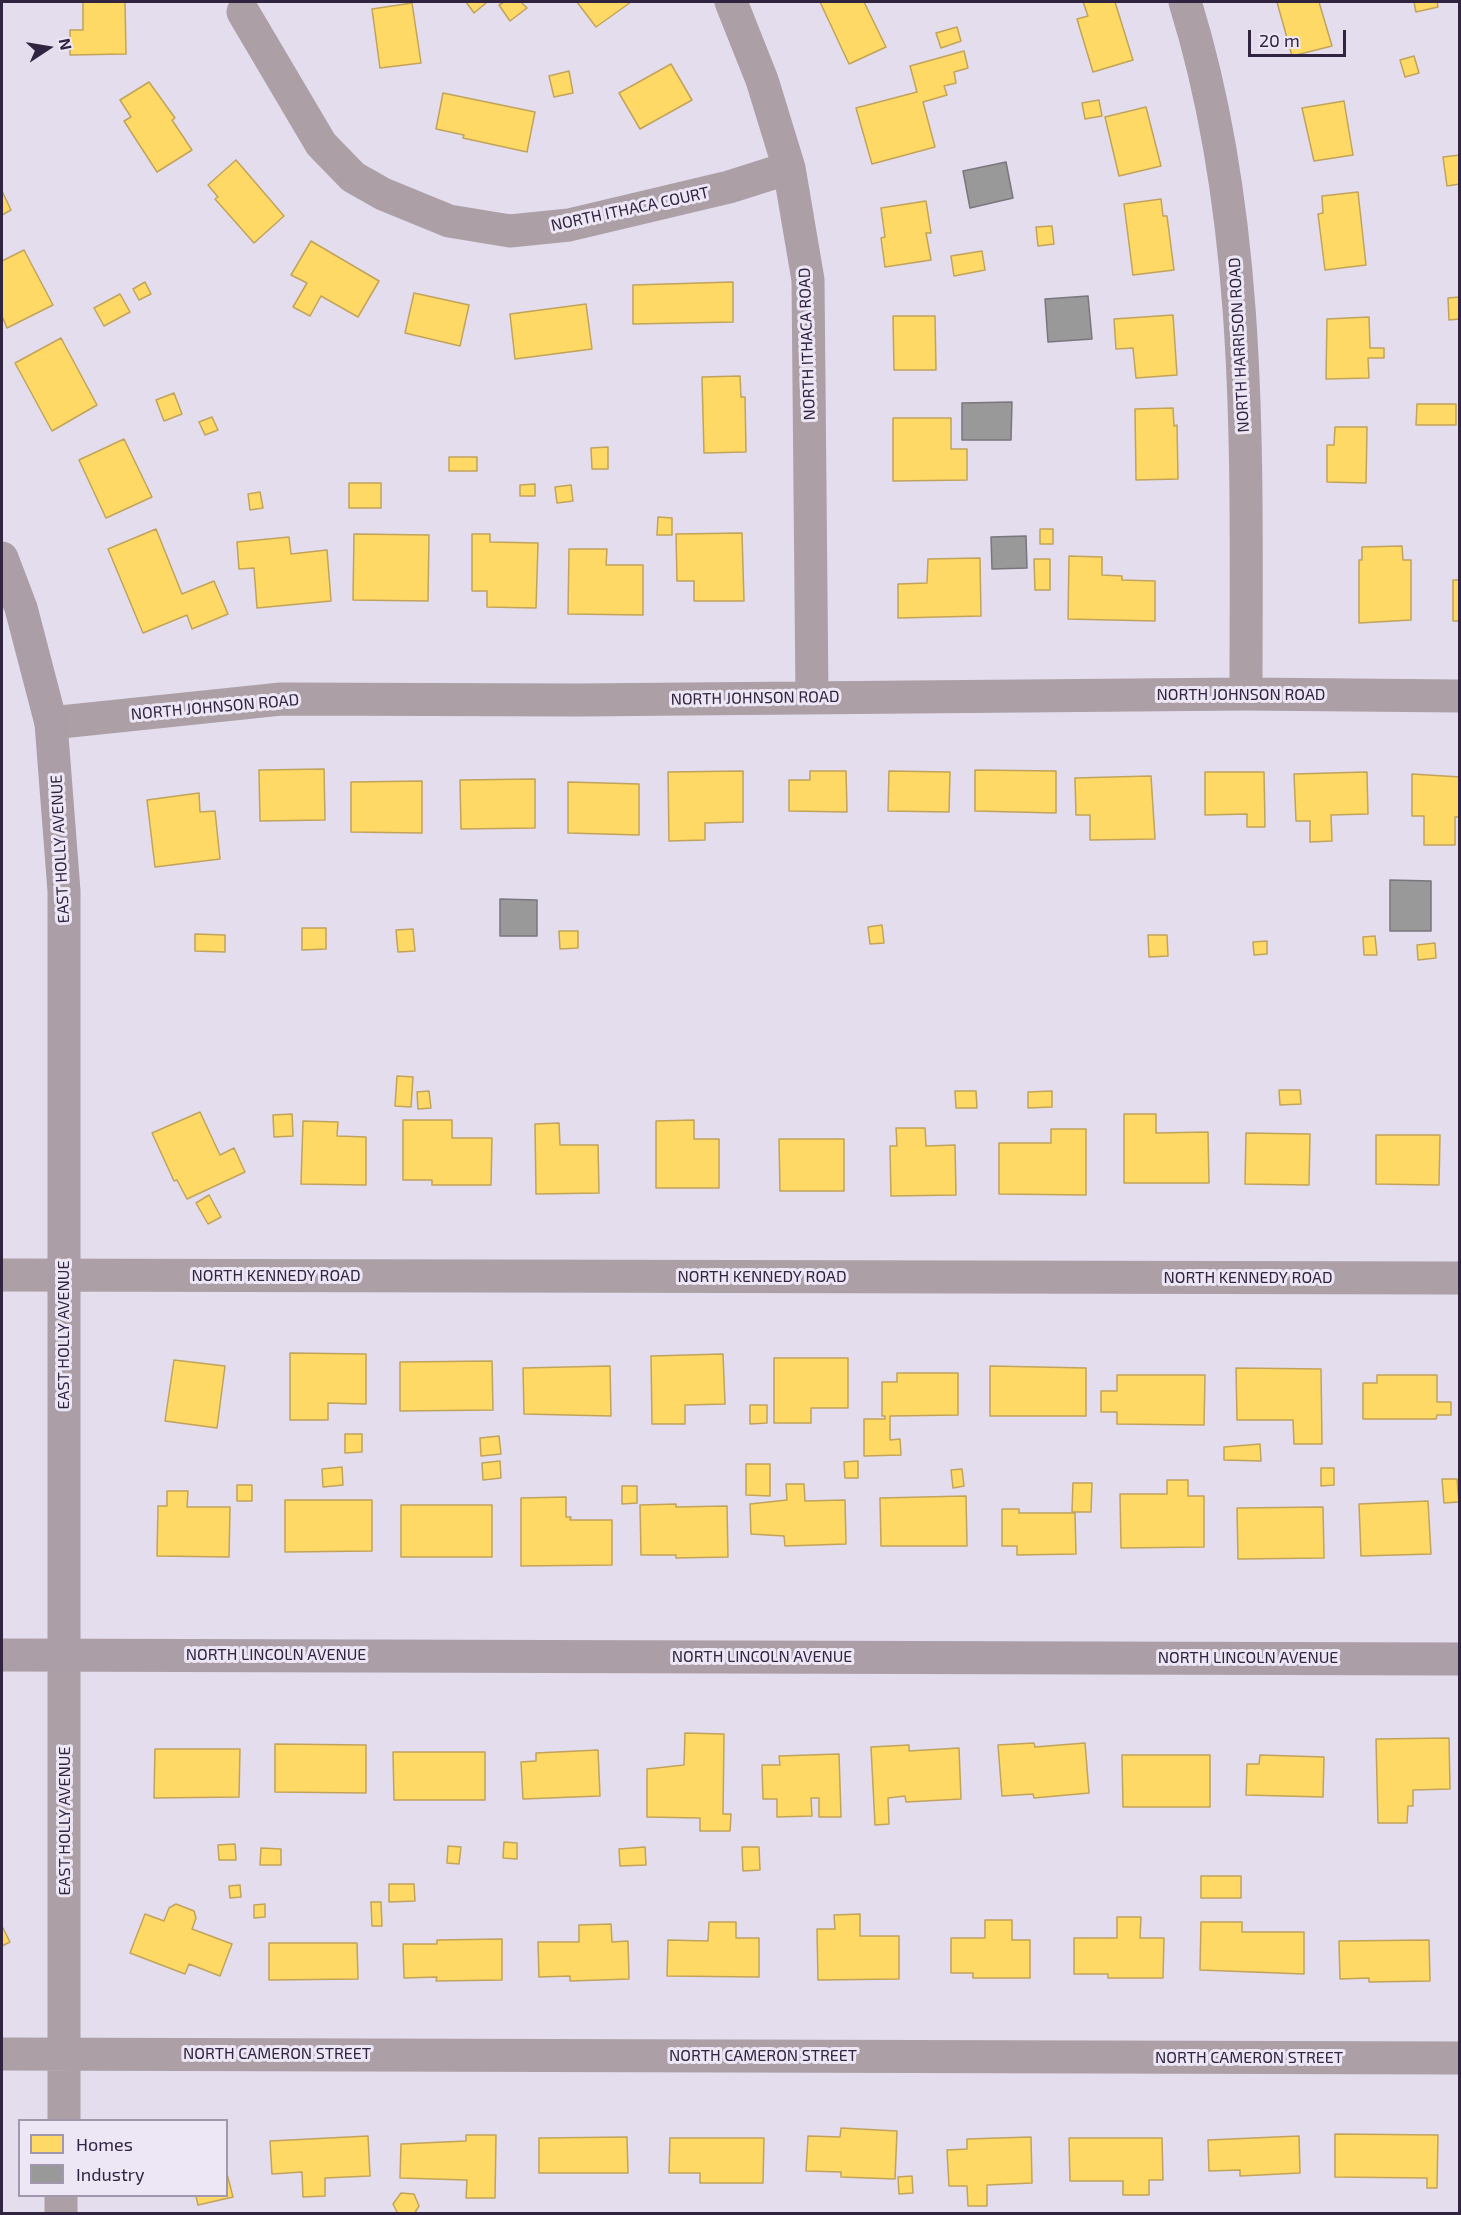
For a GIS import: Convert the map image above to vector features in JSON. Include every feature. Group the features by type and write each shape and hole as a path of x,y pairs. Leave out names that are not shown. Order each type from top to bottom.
{"street":[{"name":"NORTH ITHACA ROAD","path":"731,2 762,80 789,168 808,280 812,698"},
{"name":"NORTH HARRISON ROAD","path":"1185,2 1205,65 1234,250 1244,435 1246,694"},
{"name":"NORTH ITHACA COURT","path":"243,12 321,144 353,177 382,194 449,221 510,231 569,225 729,187 789,168"},
{"name":"EAST HOLLY AVENUE","path":"2,558 21,608 51,723 64,891 66,2054 64,2119"},
{"name":"NORTH JOHNSON ROAD","path":"51,723 281,699 577,700 1246,694 1460,696"},
{"name":"NORTH KENNEDY ROAD","path":"2,1275 1460,1278"},
{"name":"NORTH LINCOLN AVENUE","path":"2,1654 1460,1659"},
{"name":"NORTH CAMERON STREET","path":"2,2054 1460,2058"},
{"path":"61,2197 61,2214"}],"building: Homes":[{"path":"83,2 125,2 126,54 70,55 70,30 83,30"},
{"path":"466,2 485,2 486,3 474,13"},
{"path":"504,2 521,2 527,8 510,21 499,5"},
{"path":"577,2 631,2 596,27"},
{"path":"820,2 864,2 886,47 849,64"},
{"path":"1083,2 1115,2 1133,60 1093,72 1077,19 1088,16"},
{"path":"1277,2 1319,2 1332,46 1292,56"},
{"path":"1414,2 1437,2 1438,7 1416,12"},
{"path":"412,3 421,63 380,68 372,9"},
{"path":"957,27 961,41 941,48 936,33"},
{"path":"964,51 968,68 954,72 956,83 944,86 947,95 923,102 935,147 872,164 856,108 917,92 910,66"},
{"path":"1414,56 1419,73 1405,77 1400,60"},
{"path":"671,64 692,100 640,129 619,93"},
{"path":"569,71 573,93 554,97 549,76"},
{"path":"149,82 175,118 172,120 192,150 157,172 124,121 131,117 120,100"},
{"path":"443,93 535,112 527,152 463,138 464,135 436,129"},
{"path":"1099,100 1102,116 1085,119 1082,103"},
{"path":"1344,101 1353,155 1314,161 1302,108"},
{"path":"1146,107 1161,166 1119,176 1105,117"},
{"path":"1460,155 1460,184 1447,186 1443,157"},
{"path":"236,160 284,216 254,243 215,199 218,197 208,185"},
{"path":"2,191 11,210 2,215"},
{"path":"1358,192 1366,265 1325,270 1318,214 1323,213 1322,196"},
{"path":"1161,199 1163,216 1167,216 1174,270 1133,275 1124,204"},
{"path":"926,201 931,233 926,233 931,260 885,267 881,238 885,237 881,208"},
{"path":"1052,226 1054,244 1038,246 1036,227"},
{"path":"311,241 379,281 358,317 321,296 310,316 293,307 307,283 291,275"},
{"path":"24,250 53,305 7,328 2,316 2,261"},
{"path":"982,251 985,270 954,276 951,256"},
{"path":"145,282 151,294 139,300 133,289"},
{"path":"733,282 733,322 633,324 633,285"},
{"path":"414,293 469,305 460,346 405,333"},
{"path":"120,294 130,312 104,326 94,308"},
{"path":"1460,297 1460,319 1449,320 1448,298"},
{"path":"586,304 592,349 515,359 510,314"},
{"path":"1173,315 1177,375 1136,378 1133,348 1116,349 1114,319"},
{"path":"893,316 935,316 936,370 894,370"},
{"path":"1369,317 1370,348 1384,348 1384,358 1368,358 1369,378 1326,379 1327,319"},
{"path":"61,338 97,405 52,431 15,363"},
{"path":"740,376 741,397 745,397 746,452 704,453 702,377"},
{"path":"174,393 182,414 164,421 156,400"},
{"path":"1417,404 1456,404 1456,425 1416,425"},
{"path":"1173,408 1174,426 1177,425 1178,479 1136,480 1135,409"},
{"path":"212,417 218,430 205,435 199,422"},
{"path":"893,418 951,418 951,449 967,449 967,480 893,481"},
{"path":"1335,427 1367,427 1366,483 1327,482 1327,445 1334,445"},
{"path":"124,439 152,497 106,518 79,460"},
{"path":"608,447 608,469 592,469 591,448"},
{"path":"449,457 477,457 477,471 449,471"},
{"path":"349,483 381,483 381,508 349,508"},
{"path":"535,484 535,496 520,496 520,485"},
{"path":"571,485 573,501 557,503 555,487"},
{"path":"260,492 263,508 250,510 248,494"},
{"path":"658,517 672,518 672,535 657,535"},
{"path":"156,529 182,594 214,581 228,614 192,629 187,615 143,633 108,549"},
{"path":"1040,529 1053,529 1053,544 1040,544"},
{"path":"742,533 744,601 694,601 694,581 677,581 676,534"},
{"path":"354,534 429,535 428,601 353,600"},
{"path":"472,534 490,534 490,542 538,543 536,608 487,607 487,591 472,591"},
{"path":"289,537 291,554 327,550 331,601 257,608 254,568 239,569 237,542"},
{"path":"1402,546 1403,560 1411,560 1411,620 1359,623 1359,560 1362,560 1362,547"},
{"path":"569,549 607,549 606,565 643,565 643,615 568,614"},
{"path":"1069,556 1102,557 1102,575 1122,576 1122,580 1155,581 1155,621 1068,619"},
{"path":"980,558 981,616 898,618 898,584 927,583 928,559"},
{"path":"1034,559 1050,559 1050,590 1035,590"},
{"path":"1453,580 1460,580 1460,621 1453,621"},
{"path":"324,769 325,820 260,821 259,770"},
{"path":"975,770 1056,771 1056,813 975,811"},
{"path":"743,771 743,822 705,823 705,840 669,841 668,772"},
{"path":"810,771 846,771 847,812 789,811 789,780 810,780"},
{"path":"889,771 950,772 949,812 888,811"},
{"path":"1205,772 1264,772 1265,827 1247,827 1247,814 1205,815"},
{"path":"1367,772 1368,814 1331,815 1332,841 1310,842 1310,821 1296,821 1294,774"},
{"path":"1412,774 1460,777 1460,817 1455,817 1455,845 1424,845 1424,816 1412,816"},
{"path":"1151,776 1155,839 1090,840 1090,815 1076,815 1075,778"},
{"path":"535,779 535,828 461,829 460,780"},
{"path":"422,781 422,833 351,832 351,782"},
{"path":"568,782 639,784 639,835 568,833"},
{"path":"199,793 200,812 215,811 220,859 155,867 147,800"},
{"path":"882,925 884,943 870,944 868,927"},
{"path":"302,928 326,928 326,949 302,950"},
{"path":"413,929 415,951 398,952 396,930"},
{"path":"559,931 578,931 578,948 560,949"},
{"path":"195,934 225,935 225,952 195,951"},
{"path":"1148,935 1167,935 1168,956 1149,957"},
{"path":"1375,936 1377,955 1364,955 1363,937"},
{"path":"1267,941 1267,954 1254,955 1253,942"},
{"path":"1435,943 1436,958 1418,960 1417,945"},
{"path":"397,1076 413,1077 411,1107 395,1106"},
{"path":"1279,1090 1300,1090 1301,1104 1280,1105"},
{"path":"429,1091 431,1108 418,1109 417,1092"},
{"path":"955,1091 976,1091 977,1108 956,1108"},
{"path":"1052,1091 1052,1107 1028,1108 1028,1092"},
{"path":"200,1112 220,1155 234,1148 245,1172 187,1199 177,1180 174,1181 152,1133"},
{"path":"292,1114 293,1136 274,1137 273,1115"},
{"path":"1124,1114 1156,1114 1156,1133 1208,1132 1209,1183 1124,1183"},
{"path":"403,1120 452,1120 452,1138 492,1138 491,1185 432,1185 432,1180 403,1180"},
{"path":"694,1120 694,1139 719,1139 719,1188 656,1188 656,1121"},
{"path":"303,1121 338,1122 337,1136 366,1137 366,1185 301,1184"},
{"path":"559,1123 560,1145 598,1145 599,1193 536,1194 535,1124"},
{"path":"896,1128 925,1128 926,1146 955,1145 956,1195 891,1196 890,1146 897,1146"},
{"path":"1051,1129 1086,1129 1086,1195 999,1194 999,1143 1051,1143"},
{"path":"1246,1133 1310,1134 1309,1185 1245,1184"},
{"path":"1376,1135 1440,1135 1439,1185 1376,1184"},
{"path":"779,1139 844,1139 844,1191 780,1191"},
{"path":"209,1195 221,1217 208,1224 196,1203"},
{"path":"290,1353 366,1354 366,1404 328,1403 328,1420 290,1420"},
{"path":"723,1354 725,1404 685,1405 685,1424 652,1424 651,1356"},
{"path":"774,1358 848,1358 848,1408 811,1408 811,1423 774,1423"},
{"path":"174,1360 225,1366 217,1428 165,1421"},
{"path":"492,1361 493,1410 400,1411 400,1362"},
{"path":"610,1366 611,1416 524,1414 523,1368"},
{"path":"990,1366 1086,1368 1086,1416 990,1416"},
{"path":"1236,1368 1321,1369 1322,1444 1294,1444 1293,1420 1237,1420"},
{"path":"897,1373 958,1373 958,1415 890,1416 890,1440 900,1439 901,1455 864,1456 864,1419 885,1419 885,1416 882,1416 882,1382 897,1382"},
{"path":"1117,1375 1205,1375 1204,1425 1117,1424 1117,1412 1101,1412 1101,1391 1117,1391"},
{"path":"1377,1375 1437,1375 1437,1402 1451,1402 1451,1415 1437,1415 1436,1419 1363,1419 1363,1383 1377,1383"},
{"path":"750,1405 767,1405 767,1423 750,1424"},
{"path":"345,1434 362,1434 362,1452 345,1453"},
{"path":"499,1436 501,1454 481,1456 480,1438"},
{"path":"1260,1444 1261,1461 1224,1460 1224,1447"},
{"path":"500,1461 501,1478 483,1480 482,1463"},
{"path":"858,1461 858,1478 845,1478 844,1462"},
{"path":"746,1464 770,1464 770,1496 746,1495"},
{"path":"342,1467 343,1485 323,1487 322,1469"},
{"path":"1321,1468 1334,1468 1334,1485 1321,1486"},
{"path":"962,1469 964,1486 953,1488 951,1470"},
{"path":"1442,1479 1457,1479 1459,1502 1444,1503"},
{"path":"1167,1480 1188,1480 1188,1496 1204,1496 1204,1547 1121,1548 1120,1494 1167,1494"},
{"path":"1073,1483 1092,1483 1091,1512 1072,1512"},
{"path":"786,1484 804,1484 805,1501 845,1500 846,1544 785,1546 784,1536 751,1534 750,1504 787,1500"},
{"path":"237,1485 252,1485 252,1501 237,1501"},
{"path":"622,1486 637,1486 637,1503 622,1504"},
{"path":"167,1491 188,1491 187,1507 230,1507 229,1557 157,1556 158,1506 167,1506"},
{"path":"966,1496 967,1546 881,1546 880,1498"},
{"path":"566,1497 566,1517 571,1517 570,1520 612,1520 612,1565 521,1566 521,1498"},
{"path":"285,1500 372,1500 372,1551 285,1552"},
{"path":"1428,1501 1431,1554 1361,1556 1359,1504"},
{"path":"676,1504 676,1507 727,1506 728,1557 676,1558 676,1555 641,1555 640,1505"},
{"path":"401,1505 492,1505 492,1557 401,1557"},
{"path":"1323,1507 1324,1558 1238,1559 1237,1508"},
{"path":"1002,1509 1019,1509 1019,1513 1075,1513 1076,1554 1017,1555 1017,1546 1002,1546"},
{"path":"685,1733 724,1734 723,1814 731,1814 730,1831 700,1831 700,1818 647,1817 647,1769 684,1765"},
{"path":"1449,1738 1450,1789 1413,1790 1413,1806 1408,1806 1407,1823 1378,1823 1376,1739"},
{"path":"1034,1743 1035,1747 1085,1743 1089,1793 1034,1798 1033,1794 1002,1796 998,1745"},
{"path":"275,1744 366,1745 366,1793 275,1792"},
{"path":"909,1745 909,1751 959,1748 961,1799 906,1802 905,1796 888,1798 889,1824 875,1825 871,1747"},
{"path":"155,1749 240,1749 239,1797 154,1798"},
{"path":"598,1750 600,1796 523,1799 521,1762 536,1761 536,1753"},
{"path":"393,1752 485,1752 485,1800 394,1800"},
{"path":"839,1754 841,1817 819,1817 819,1798 811,1798 812,1816 777,1817 777,1799 763,1799 762,1765 780,1765 779,1756"},
{"path":"1122,1755 1210,1755 1210,1807 1123,1807"},
{"path":"1260,1755 1324,1757 1323,1797 1246,1795 1247,1764 1259,1764"},
{"path":"504,1842 517,1843 517,1859 503,1858"},
{"path":"235,1844 236,1860 219,1860 218,1845"},
{"path":"448,1846 461,1847 459,1864 447,1863"},
{"path":"645,1847 646,1865 620,1866 619,1849"},
{"path":"742,1847 759,1847 760,1870 743,1871"},
{"path":"261,1848 281,1849 281,1865 260,1865"},
{"path":"1201,1876 1241,1876 1241,1898 1201,1898"},
{"path":"389,1884 414,1884 415,1901 389,1902"},
{"path":"240,1885 241,1897 230,1898 229,1886"},
{"path":"371,1902 381,1902 382,1926 372,1926"},
{"path":"176,1904 194,1911 196,1918 192,1929 232,1944 220,1976 189,1964 185,1974 130,1953 145,1914 164,1921 169,1908"},
{"path":"265,1904 265,1917 254,1918 254,1905"},
{"path":"860,1914 860,1936 899,1936 899,1979 818,1980 817,1929 835,1929 834,1915"},
{"path":"1117,1917 1141,1917 1140,1938 1164,1938 1163,1978 1108,1978 1108,1974 1074,1974 1074,1938 1117,1938"},
{"path":"985,1920 1012,1920 1012,1940 1030,1940 1030,1978 973,1978 973,1973 951,1973 951,1938 985,1938"},
{"path":"709,1922 736,1922 736,1938 759,1938 759,1977 667,1976 668,1940 708,1941"},
{"path":"1201,1922 1242,1922 1242,1932 1304,1932 1304,1974 1200,1970"},
{"path":"611,1924 612,1942 628,1941 629,1979 570,1981 570,1976 539,1977 538,1942 579,1942 579,1925"},
{"path":"2,1926 10,1942 2,1946"},
{"path":"502,1939 502,1980 436,1981 437,1977 404,1978 403,1944 437,1944 437,1940"},
{"path":"1429,1940 1430,1981 1369,1982 1369,1978 1340,1979 1339,1941"},
{"path":"269,1943 357,1943 358,1979 269,1980"},
{"path":"841,2128 897,2131 895,2179 841,2177 841,2172 806,2171 808,2136 840,2137"},
{"path":"1335,2134 1438,2135 1437,2188 1427,2188 1427,2178 1335,2177"},
{"path":"466,2135 496,2135 495,2198 466,2198 467,2180 400,2178 401,2144 466,2141"},
{"path":"368,2136 370,2176 325,2178 325,2196 303,2197 302,2172 272,2174 270,2141"},
{"path":"1299,2136 1300,2173 1240,2176 1240,2170 1209,2171 1208,2140"},
{"path":"627,2137 628,2173 539,2173 539,2138"},
{"path":"1031,2137 1032,2183 987,2185 987,2206 968,2206 967,2186 949,2186 947,2150 967,2149 967,2139"},
{"path":"670,2138 764,2138 763,2183 700,2183 700,2173 669,2173"},
{"path":"1069,2138 1162,2138 1163,2180 1149,2180 1149,2195 1123,2195 1123,2181 1070,2181"},
{"path":"912,2176 913,2193 899,2194 898,2177"},
{"path":"228,2178 233,2197 198,2205 196,2197 228,2197"},
{"path":"401,2193 414,2194 419,2206 414,2214 398,2214 393,2204"}],"building: Industry":[{"path":"1006,162 1013,198 970,208 963,171"},
{"path":"1088,296 1092,339 1048,342 1045,299"},
{"path":"1012,402 1011,440 962,440 962,403"},
{"path":"1026,536 1027,568 992,569 991,537"},
{"path":"1390,880 1431,881 1431,931 1390,931"},
{"path":"500,899 537,900 537,936 500,936"}]}
